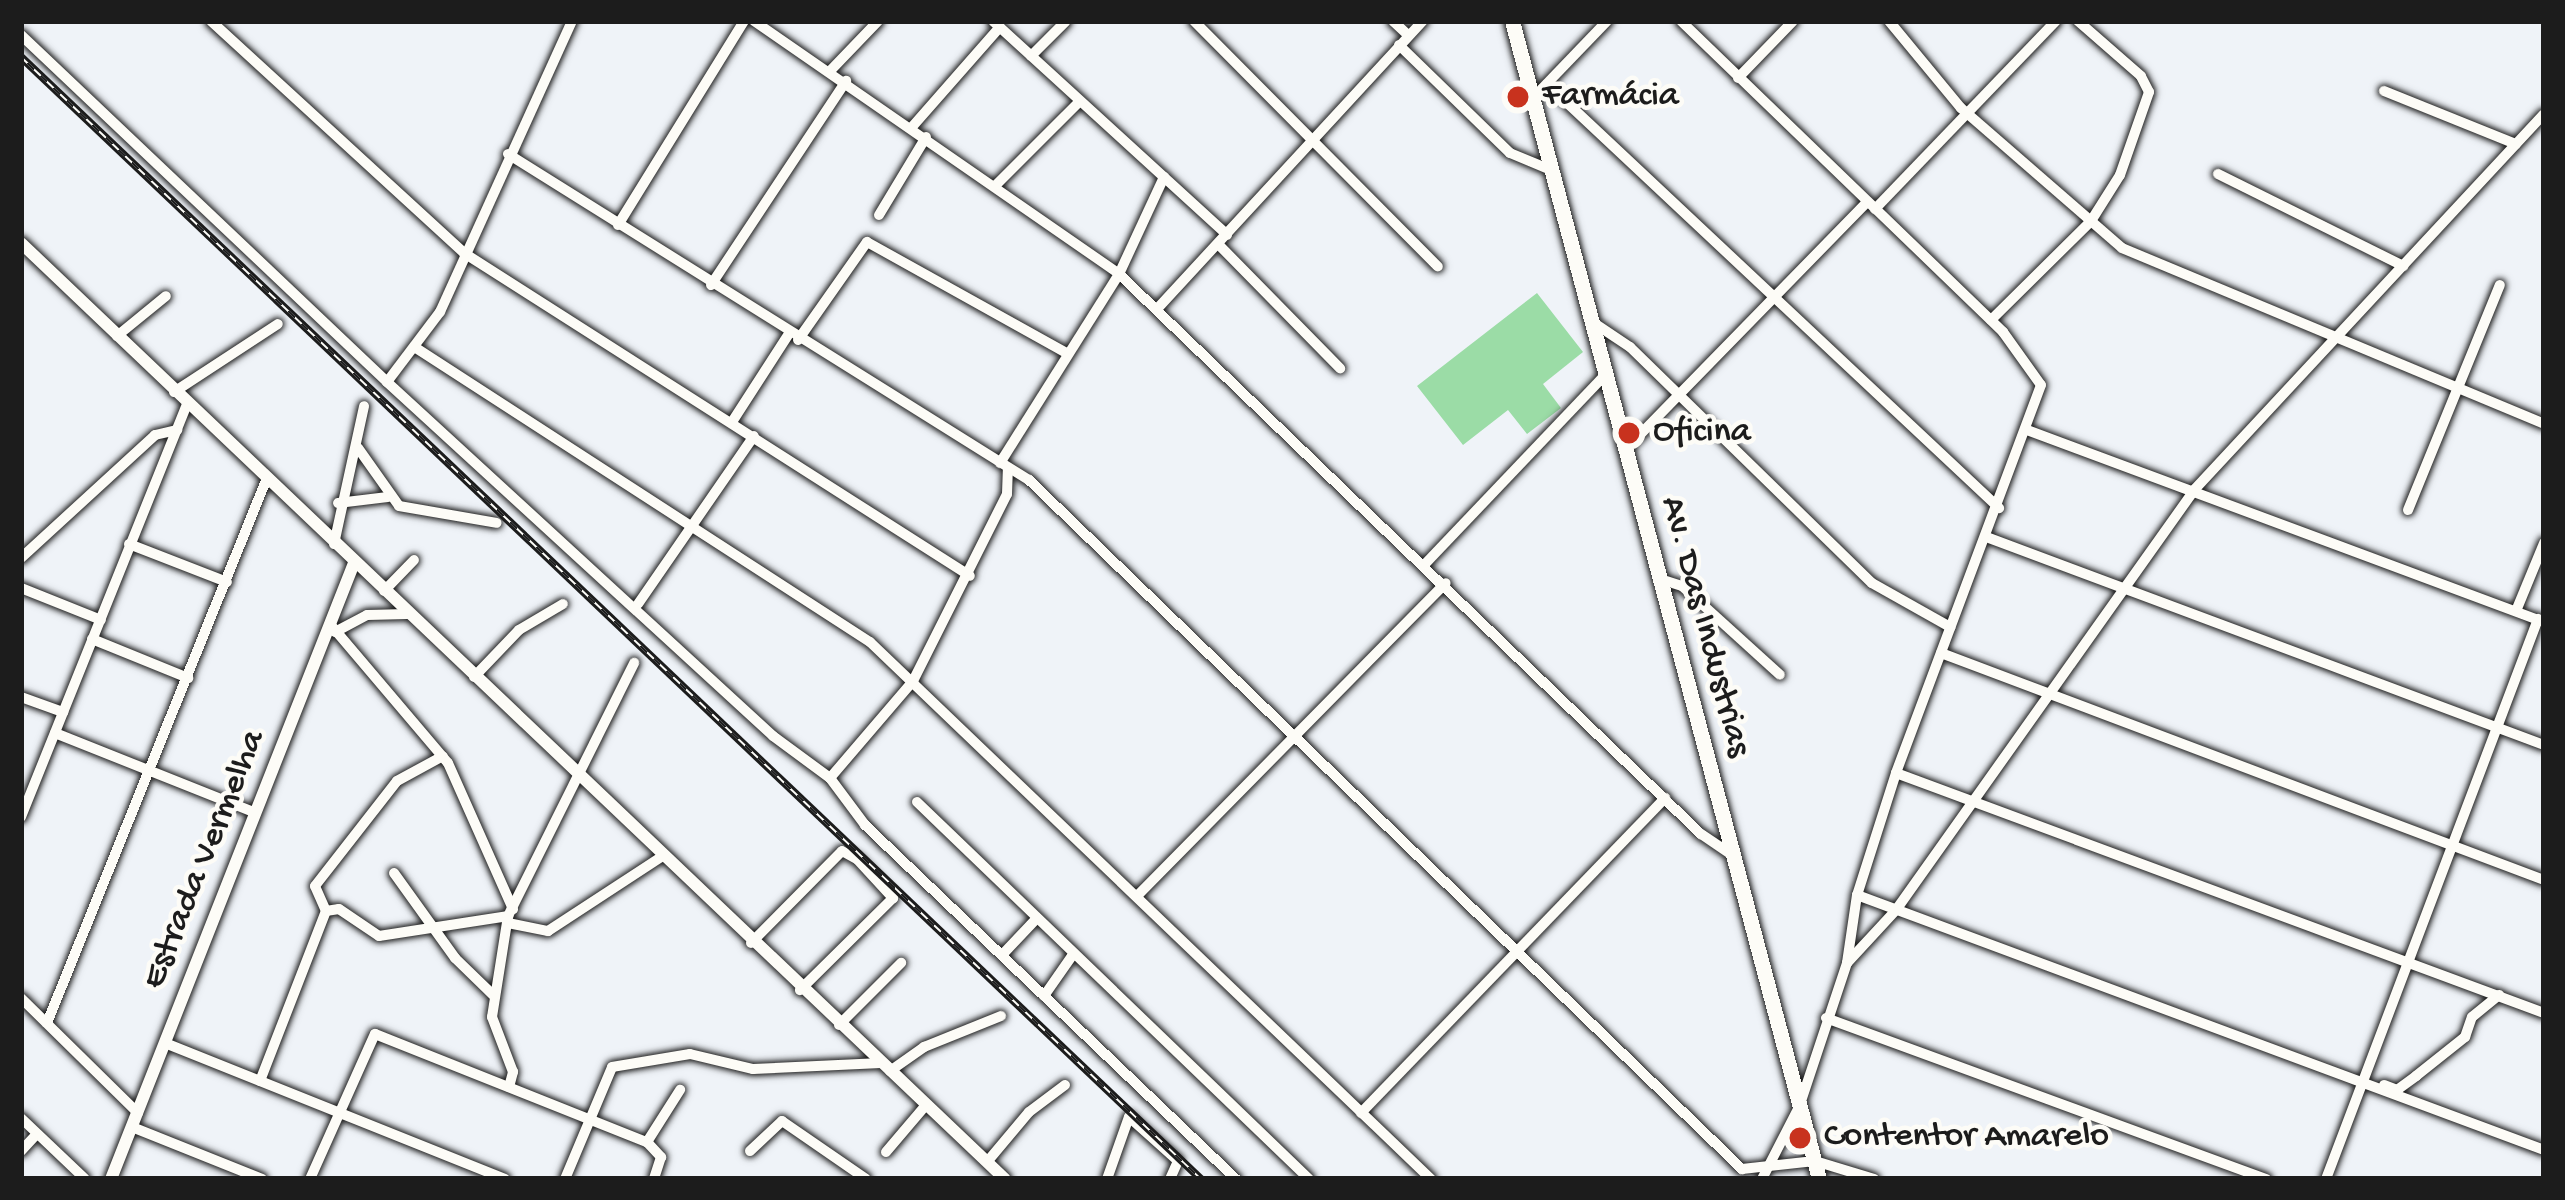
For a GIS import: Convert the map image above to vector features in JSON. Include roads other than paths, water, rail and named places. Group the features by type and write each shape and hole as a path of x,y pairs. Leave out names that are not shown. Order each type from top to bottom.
{"main road":[{"name":"Av. Das Industrias","path":"1512,21 1819,1179"}],"street":[{"path":"211,21 464,254 970,575"},
{"path":"387,382 416,348 572,21"},
{"path":"618,225 744,21"},
{"path":"754,21 997,184 1119,274 1665,798 1732,855"},
{"path":"831,70 878,21"},
{"path":"1031,56 1066,21"},
{"path":"1194,21 1438,267"},
{"path":"1393,21 1403,40 1502,146 1551,170"},
{"path":"1157,309 1423,21"},
{"path":"1533,98 1607,21"},
{"path":"1682,21 1991,320 2040,374 1999,508 1896,773 1857,895 1847,963 1799,1107 1764,1174"},
{"path":"1738,78 1793,21"},
{"path":"1888,21 1969,113 2129,252 2544,424"},
{"path":"1625,450 1969,113 2056,21"},
{"path":"1991,320 2091,220 2120,175 2149,92 2141,76 2078,21"},
{"path":"912,127 996,24 1164,177 1340,368"},
{"path":"21,35 387,382 638,604 773,736 830,778 865,825 1236,1179"},
{"path":"711,285 847,81"},
{"path":"1547,84 1999,508"},
{"path":"2384,91 2516,144"},
{"path":"997,184 1080,101"},
{"path":"1847,963 1896,910 2195,489 2544,114"},
{"path":"878,215 926,137"},
{"path":"508,154 793,337 1029,480 1292,739 1742,1168 1764,1174 1814,1161 1874,1179"},
{"path":"2218,174 2403,266"},
{"path":"830,778 913,681 1007,494 1004,465 1065,352 1119,274 1164,177"},
{"path":"732,422 867,242 1065,352"},
{"path":"21,243 799,990 1005,1179"},
{"path":"2408,510 2500,285"},
{"path":"117,336 166,296"},
{"path":"1591,321 1681,395 1883,592 1950,628"},
{"path":"174,392 278,324"},
{"path":"416,348 871,642 1431,1179"},
{"path":"1425,564 1604,376"},
{"path":"21,817 187,405"},
{"path":"334,544 338,502 358,448 364,406"},
{"path":"21,558 155,435 177,430"},
{"path":"2026,430 2541,621 2326,1179"},
{"path":"638,604 754,436"},
{"path":"358,448 388,497"},
{"path":"46,1023 152,773 267,478"},
{"path":"1007,494 1029,480"},
{"path":"338,502 388,497 497,523"},
{"path":"1988,538 2544,745"},
{"path":"2516,610 2544,542"},
{"path":"129,544 226,582"},
{"path":"384,591 414,560"},
{"name":"Estrada Vermelha","path":"111,1179 333,628 354,563"},
{"path":"1660,579 1689,592 1780,674"},
{"path":"1138,895 1446,583"},
{"path":"21,588 101,620"},
{"path":"474,677 519,630 563,604"},
{"path":"407,614 367,615 333,628 443,756 510,916"},
{"path":"92,640 188,678"},
{"path":"1941,653 2544,880"},
{"path":"509,1087 513,1072 492,1017 510,916 548,850 574,774 634,663"},
{"path":"21,697 63,712"},
{"path":"55,733 256,813"},
{"path":"260,1081 326,911 315,886 397,781 443,756"},
{"path":"1896,773 2544,1013"},
{"path":"1361,1113 1665,798"},
{"path":"917,802 1309,1179"},
{"path":"751,943 843,850 882,883 891,900 799,990"},
{"path":"326,911 339,909 379,936 510,916 548,932 661,857"},
{"path":"394,873 494,995"},
{"path":"1857,895 2544,1150"},
{"path":"1002,955 1037,918"},
{"path":"1043,996 1074,953"},
{"path":"839,1025 901,963"},
{"path":"2365,1086 2397,1090 2465,1037 2472,1017 2499,995"},
{"path":"21,998 135,1120 262,1179"},
{"path":"565,1179 608,1070 647,1056 690,1054 753,1069 885,1067 1001,1016"},
{"path":"1826,1018 2267,1179"},
{"path":"310,1179 375,1034 647,1142 661,1157 654,1179"},
{"path":"165,1042 337,1115 506,1179"},
{"path":"987,1162 1029,1112 1065,1085"},
{"path":"647,1142 680,1090"},
{"path":"886,1152 926,1105"},
{"path":"1107,1179 1129,1117 1178,1161 1169,1179"},
{"path":"21,1118 85,1179"},
{"path":"750,1151 782,1120 866,1179"},
{"path":"21,1151 37,1134"}],"railway":[{"path":"21,57 1201,1179"}],"place":[{"name":"Farmácia","path":"1518,97"},
{"name":"Oficina","path":"1629,433"},
{"name":"Contentor Amarelo","path":"1800,1138"}]}
